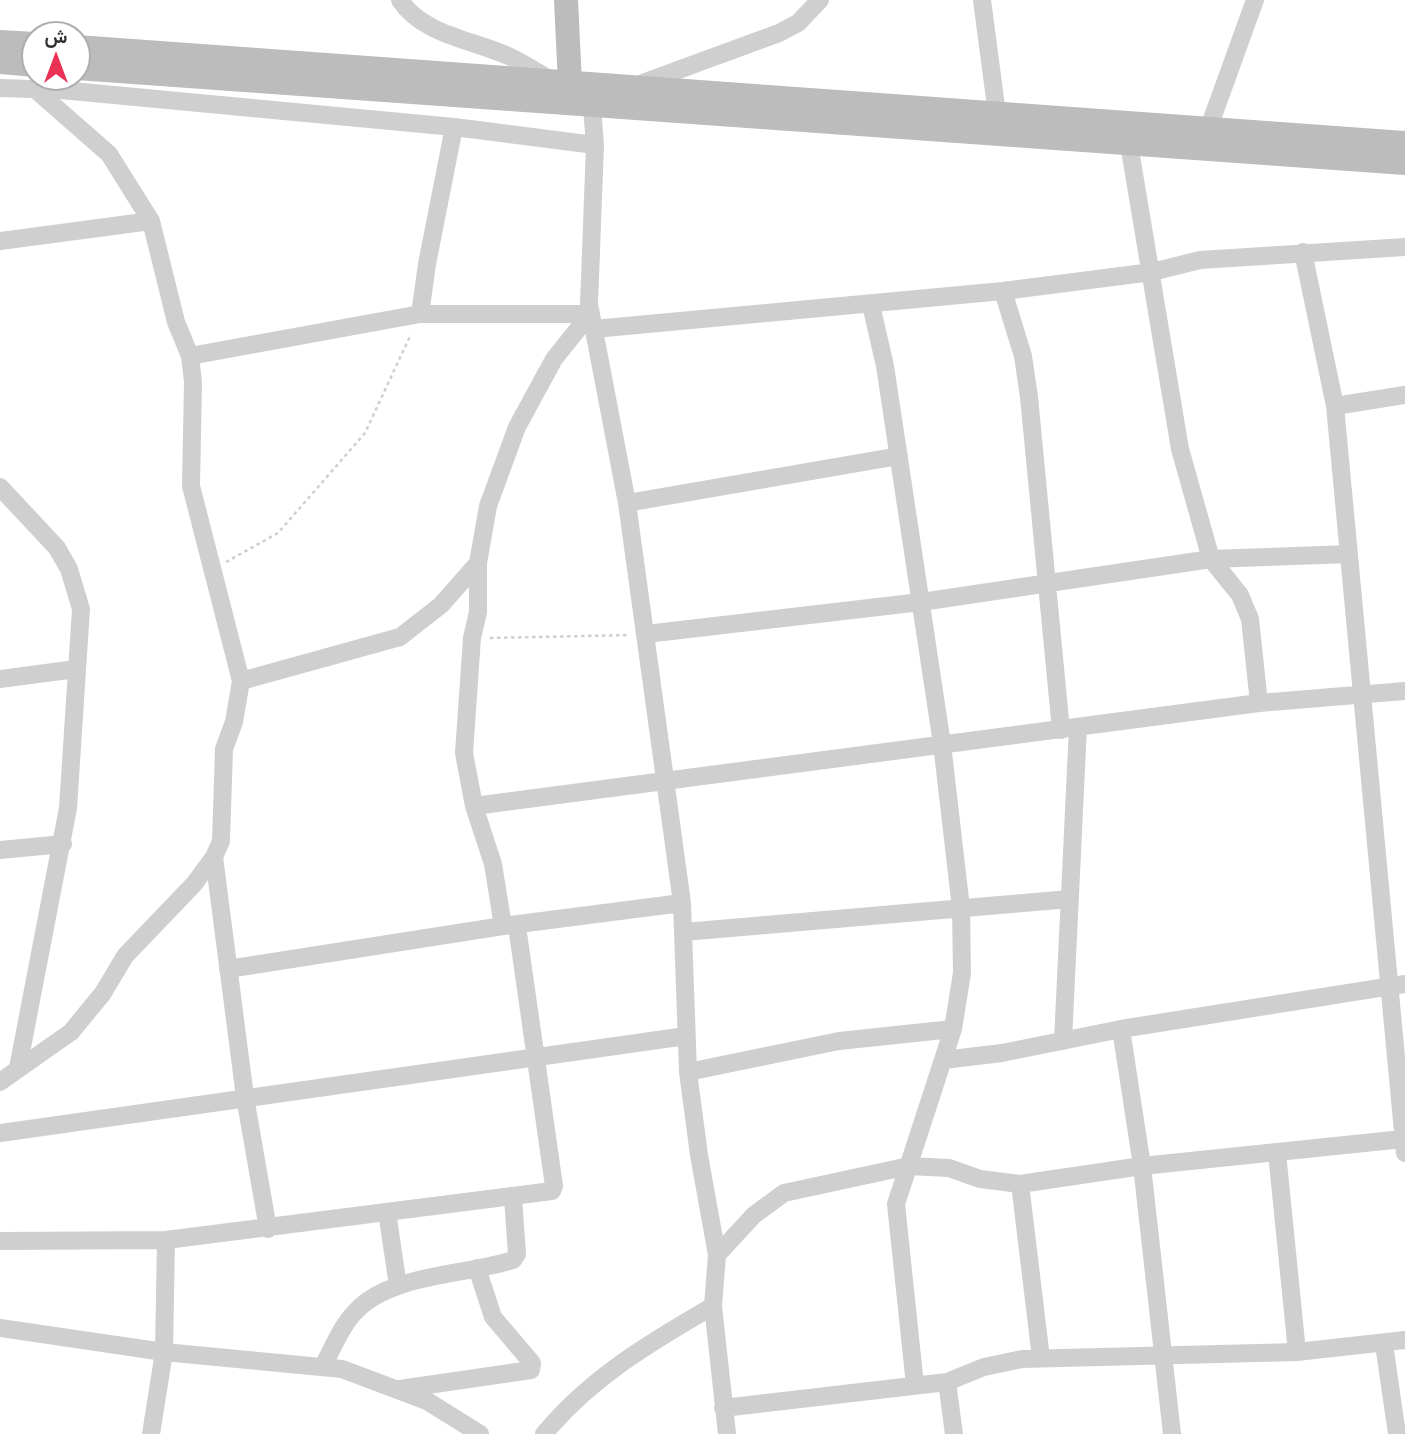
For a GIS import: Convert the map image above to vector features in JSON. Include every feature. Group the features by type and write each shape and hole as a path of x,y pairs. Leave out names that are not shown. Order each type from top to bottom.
{"street":[{"path":"400,0 407,10 464,43 506,55 577,89"},
{"path":"566,0 577,89 595,145 592,321 627,503 681,903 688,1072 699,1155 717,1255 713,1306 727,1434"},
{"path":"630,87 779,33 798,23 820,0"},
{"path":"982,0 997,114"},
{"path":"1208,130 1255,0"},
{"path":"0,42 21,43"},
{"path":"91,48 577,89 1129,144 1405,143"},
{"path":"0,62 21,64"},
{"path":"91,69 577,89 630,87 1208,130 1280,145 1405,163"},
{"path":"0,88 21,90"},
{"path":"0,1082 71,1032 87,1014 125,956 194,884 214,858 221,841 225,749 234,722 241,681 191,486 193,382 190,356 176,322 151,220 109,154 37,91"},
{"path":"72,91 454,127 595,145"},
{"path":"420,314 454,127"},
{"path":"1129,144 1180,449 1210,559 1240,595 1250,619 1259,703"},
{"path":"0,241 151,220"},
{"path":"190,356 420,314 592,321 872,305 1152,272 1199,260 1405,247"},
{"path":"717,1255 754,1215 784,1193 909,1166 949,1168 980,1179 1020,1184 1142,1166 1278,1153 1404,1146 1396,985 1359,695 1335,406 1303,253"},
{"path":"1003,291 1023,356 1047,584 1069,729 1070,899 1063,1041"},
{"path":"872,305 899,456 942,744 961,908 962,972 953,1030 895,1204 915,1385"},
{"path":"0,1241 166,1240 546,1194 554,1186 537,1058 510,926 474,806 464,753 472,638 478,612 478,563 488,506 517,426 554,359 592,321"},
{"path":"1335,406 1405,395"},
{"path":"627,503 899,456"},
{"path":"3,495 44,531 74,581 80,609 63,844 18,1068"},
{"path":"646,634 921,602 1210,559 1349,554"},
{"path":"241,681 400,637 441,605 478,563"},
{"path":"0,679 76,669"},
{"path":"474,806 1259,703 1405,691"},
{"path":"0,850 63,844"},
{"path":"214,858 245,1097 268,1228"},
{"path":"684,932 1070,899"},
{"path":"228,969 681,903"},
{"path":"943,1060 1002,1053 1121,1029 1396,985"},
{"path":"1121,1029 1142,1166 1172,1434"},
{"path":"688,1072 839,1041 953,1030"},
{"path":"0,1133 686,1036"},
{"path":"1278,1153 1297,1352"},
{"path":"1020,1184 1041,1358"},
{"path":"323,1366 354,1312 366,1301 398,1286 513,1260 517,1254 513,1198"},
{"path":"387,1212 398,1286"},
{"path":"151,1434 164,1352 166,1240"},
{"path":"397,1390 531,1370 532,1363 523,1349 494,1317 477,1268"},
{"path":"544,1434 615,1366 713,1306"},
{"path":"0,1328 164,1352 323,1366 362,1375 427,1401 480,1434"},
{"path":"723,1408 947,1382 984,1367 1041,1358 1164,1353 1297,1352 1384,1345 1405,1340"},
{"path":"1384,1345 1397,1434"},
{"path":"947,1382 954,1434"}],"path":[{"path":"214,569 278,533 365,433 420,314"},
{"path":"472,638 646,634"}]}
